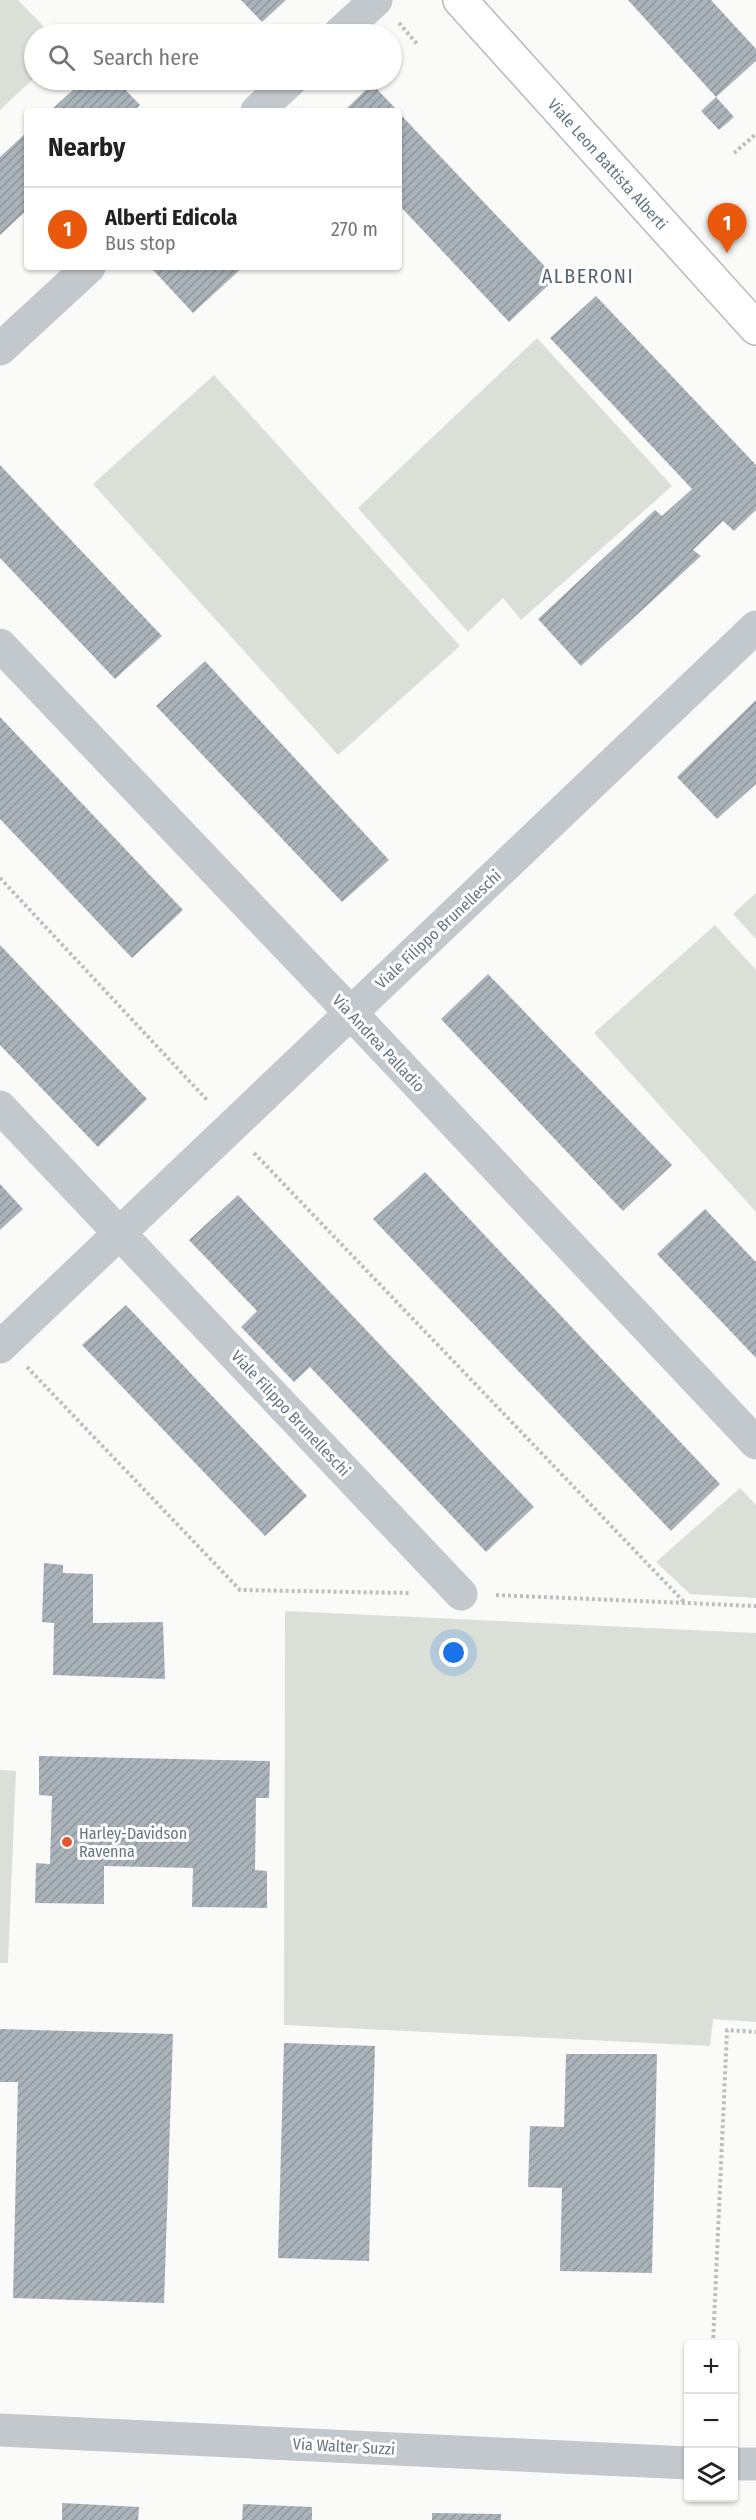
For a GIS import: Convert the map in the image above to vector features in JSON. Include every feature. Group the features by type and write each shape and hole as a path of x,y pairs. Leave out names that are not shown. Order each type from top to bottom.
{"main road":[{"name":"Viale Leon Battista Alberti","path":"460,0 756,328"}],"street":[{"path":"350,24 376,0"},
{"path":"260,108 280,90"},
{"path":"0,349 86,270"},
{"name":"Viale Filippo Brunelleschi","path":"2,1345 756,627"},
{"name":"Via Andrea Palladio","path":"0,645 756,1443"},
{"name":"Viale Filippo Brunelleschi","path":"0,1107 121,1232 461,1594"},
{"name":"Via Walter Suzzi","path":"0,2430 684,2463"},
{"path":"738,2464 756,2464"}],"path":[{"path":"734,153 756,134"},
{"path":"0,878 231,1128 686,1603"},
{"path":"2,1345 240,1590 461,1594 756,1606"},
{"path":"713,2340 727,2030 756,2032"}],"shaded area":[{"path":"0,0 18,0 41,24 24,24 24,87 0,110"},
{"path":"537,338 672,486 521,620 503,598 468,632 358,508"},
{"path":"214,375 460,646 338,755 93,484"},
{"path":"756,893 756,939 733,914"},
{"path":"715,925 756,970 756,1212 594,1033"},
{"path":"740,1488 756,1505 756,1598 690,1594 656,1562"},
{"path":"285,1611 756,1633 756,2022 713,2019 710,2046 284,2025"},
{"path":"0,1770 16,1771 8,1963 0,1963"}],"building":[{"path":"241,0 286,0 262,22"},
{"path":"628,0 711,0 756,49 756,61 716,97"},
{"path":"73,90 126,90 140,105 137,108 53,108"},
{"path":"366,90 378,90 395,108 347,108"},
{"path":"716,97 734,117 719,130 701,111"},
{"path":"402,116 556,278 509,322 402,208"},
{"path":"24,135 24,213 0,235 0,157"},
{"path":"153,270 240,270 193,313"},
{"path":"596,296 756,465 756,510 734,531 723,521 693,550 701,556 581,666 538,619 655,510 662,516 692,489 550,338"},
{"path":"0,465 162,636 115,679 0,558"},
{"path":"205,661 389,860 342,902 156,706"},
{"path":"756,700 756,784 717,819 677,777"},
{"path":"0,717 183,910 132,958 0,819"},
{"path":"0,945 147,1099 98,1147 0,1045"},
{"path":"488,974 672,1165 623,1211 441,1019"},
{"path":"425,1172 720,1484 671,1531 373,1219"},
{"path":"0,1184 23,1209 0,1230"},
{"path":"238,1195 534,1507 486,1552 310,1367 294,1382 241,1327 257,1311 189,1240"},
{"path":"705,1209 756,1262 756,1358 657,1254"},
{"path":"126,1305 307,1496 265,1536 82,1345"},
{"path":"44,1563 63,1565 63,1573 93,1574 93,1623 163,1622 165,1679 53,1675 54,1623 42,1622"},
{"path":"39,1756 270,1761 269,1798 256,1798 255,1870 267,1871 267,1908 192,1907 193,1868 104,1866 104,1904 35,1903 36,1863 50,1864 52,1796 39,1795"},
{"path":"0,2029 173,2034 164,2303 13,2298 18,2082 0,2082"},
{"path":"284,2043 375,2046 369,2261 278,2258"},
{"path":"566,2054 657,2054 652,2273 560,2271 562,2188 528,2187 530,2126 564,2127"},
{"path":"62,2503 139,2507 138,2520 62,2520"},
{"path":"243,2504 312,2507 312,2520 242,2520"},
{"path":"432,2513 501,2514 501,2520 432,2520"}],"place":[{"name":"Alberti Edicola","path":"727,253"},
{"name":"Harley-Davidson Ravenna","path":"67,1842"}],"district":[{"name":"ALBERONI","path":"588,276"}]}
